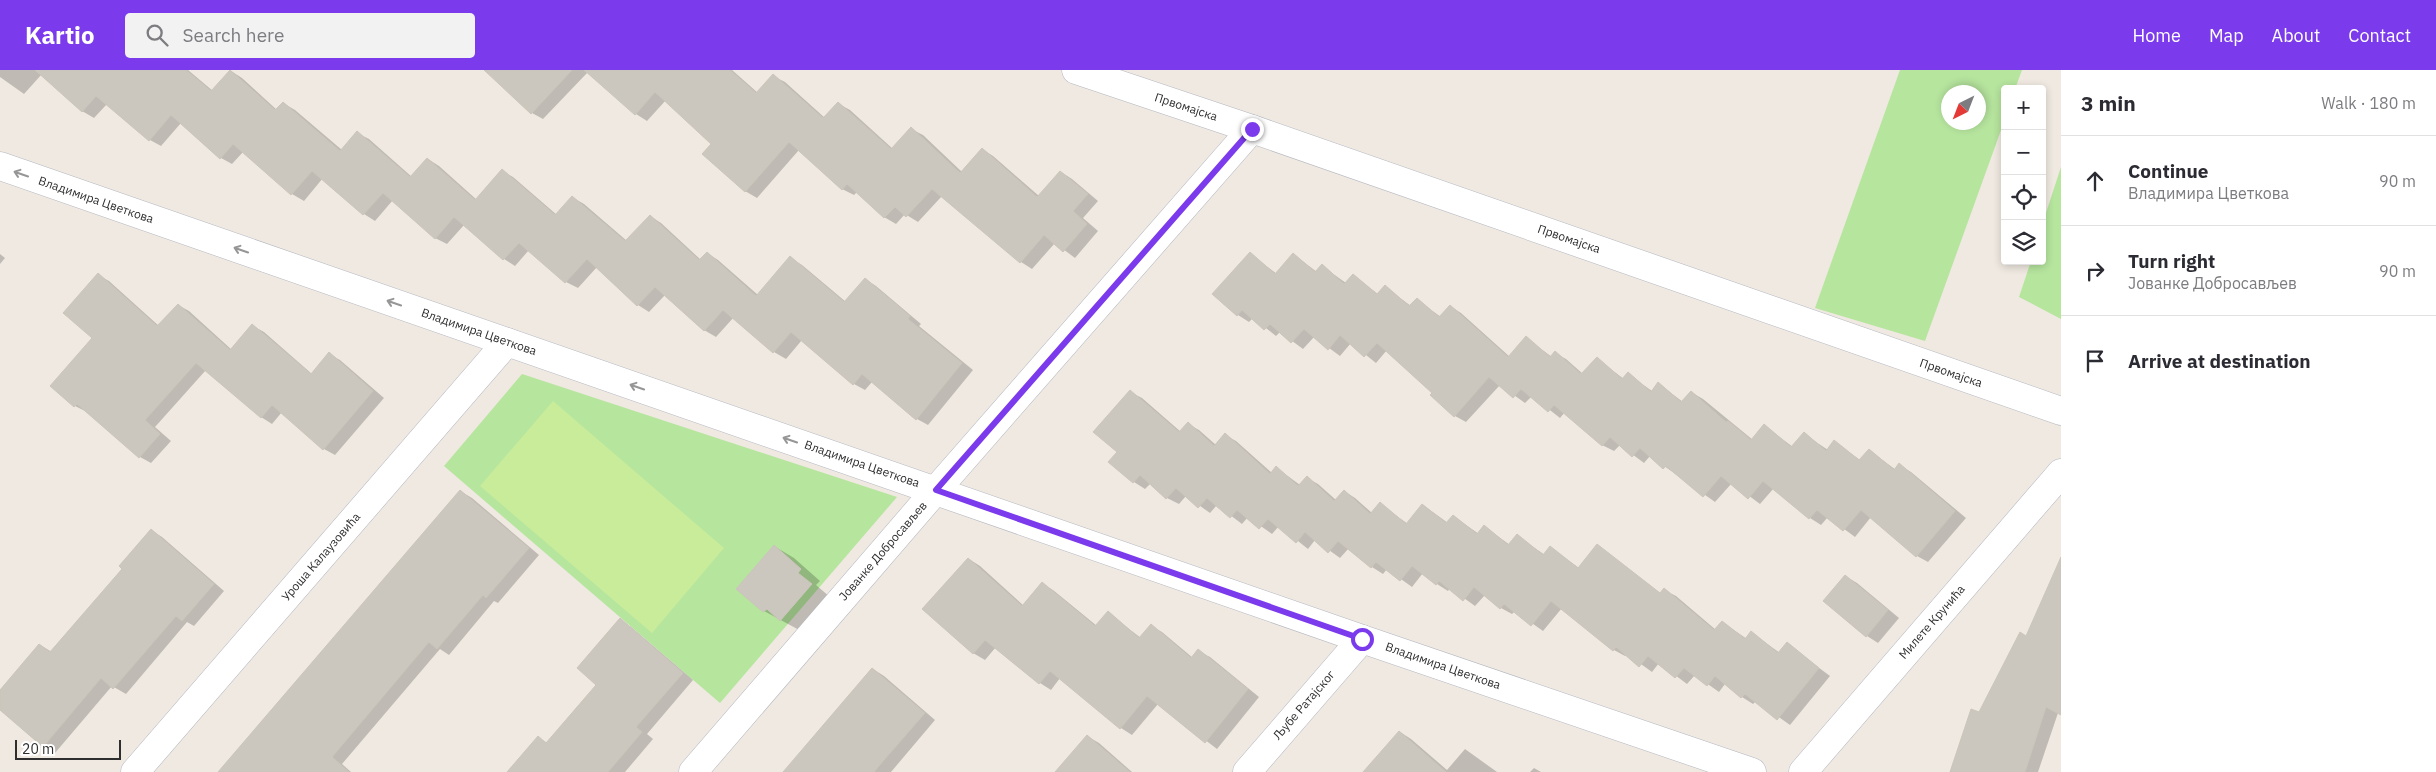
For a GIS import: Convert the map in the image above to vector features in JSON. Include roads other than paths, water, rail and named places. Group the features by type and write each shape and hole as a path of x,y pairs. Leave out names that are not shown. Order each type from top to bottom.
{"street":[{"name":"Првомајска","path":"1076,70 1252,129 2061,411"},
{"name":"Јованке Добросављев","path":"693,772 936,490 1252,129"},
{"name":"Владимира Цветкова","path":"0,166 1362,639 1752,772"},
{"name":"Уроша Калаузовића","path":"135,772 506,342"},
{"name":"Милете Крунића","path":"1803,772 2061,473"},
{"name":"Љубе Ратајског","path":"1247,772 1362,639"}]}
